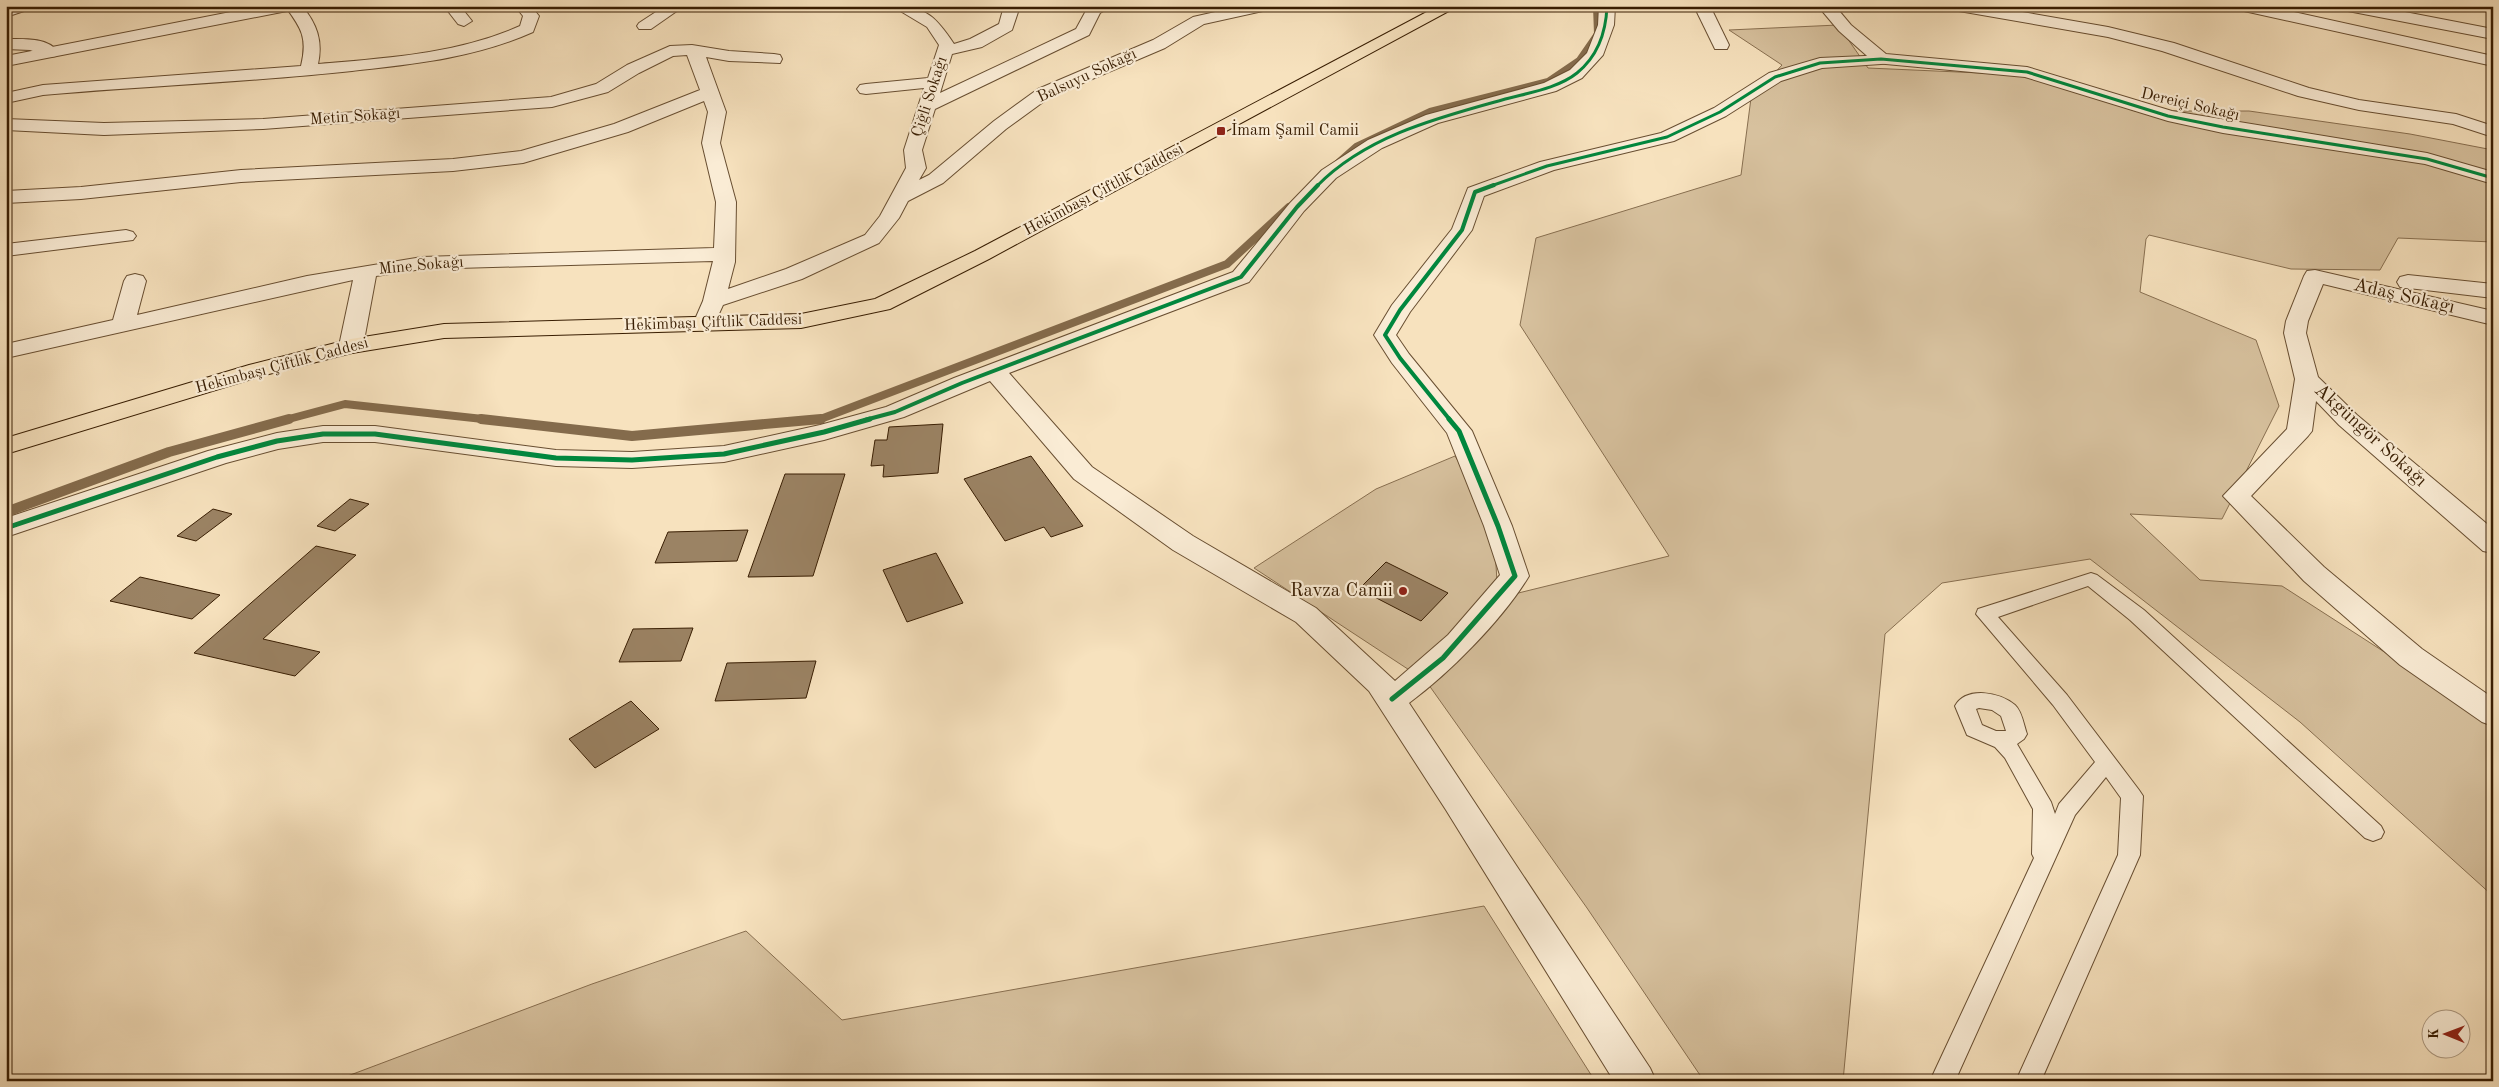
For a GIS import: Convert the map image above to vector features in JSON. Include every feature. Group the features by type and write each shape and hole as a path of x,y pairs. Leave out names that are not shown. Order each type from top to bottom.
{"main road":[{"name":"Hekimbaşı Çiftlik Caddesi","path":"6,446 257,370 351,346 444,331 801,322 882,304 982,255 1450,6"}],"street":[{"path":"6,12 24,6"},
{"path":"6,61 287,6"},
{"path":"293,6 308,22 313,52 308,71"},
{"path":"452,6 464,21"},
{"path":"6,98 60,89 308,71 435,56 502,41 527,29 531,16 523,6"},
{"path":"645,26 676,6"},
{"path":"945,51 976,42 1006,27 1012,6"},
{"path":"927,106 1022,58 1055,47 1083,32 1094,10 1104,6"},
{"name":"Balsuyu Sokağı","path":"901,197 936,179 1044,93 1159,44 1199,20 1266,6"},
{"path":"6,528 217,457 277,441 324,434 375,434 556,458 632,460 724,454 824,432 895,412 994,371 1241,276 1297,207 1329,174 1375,144 1432,119 1550,87 1576,74 1595,55 1606,25 1607,6"},
{"path":"1702,6 1721,45"},
{"path":"1826,6 1846,28 1881,59"},
{"path":"1959,6 2108,32 2168,47 2304,92 2359,105 2456,119 2493,132"},
{"path":"2244,6 2493,61"},
{"path":"2348,6 2493,34"},
{"name":"Çiğli Sokağı","path":"714,301 794,274 872,239 889,218 916,168 913,150 947,45 934,24 913,8"},
{"path":"2432,21 2446,11"},
{"path":"6,44 34,46 57,51"},
{"path":"692,50 697,56 717,112 711,143 726,202 724,254 714,301 704,324"},
{"name":"Metin Sokağı","path":"6,124 104,129 263,124 552,102 602,88 633,69 670,51 692,50 729,56 774,59"},
{"path":"57,51 60,89"},
{"name":"Dereiçi Sokağı","path":"1392,699 1418,682 1457,647 1515,576 1498,526 1459,431 1400,358 1385,335 1400,310 1462,230 1475,192 1547,166 1666,137 1720,112 1775,77 1820,63 1881,59 2027,72 2168,116 2223,127 2427,159 2493,178"},
{"path":"866,90 935,82"},
{"path":"6,198 81,193 241,176 453,165 523,157 621,128 710,92"},
{"path":"6,250 126,236"},
{"name":"Mine Sokağı","path":"6,351 366,271 422,263 724,254"},
{"path":"351,346 366,271"},
{"path":"2315,276 2334,274 2493,291"},
{"name":"Adaş Sokağı","path":"2315,276 2493,318"},
{"name":"Akgüngör Sokağı","path":"2315,276 2295,333 2307,379 2348,420 2493,544"},
{"path":"123,324 135,282"},
{"path":"994,371 1083,473 1183,543 1306,616 1380,682 1636,1081"},
{"path":"2307,379 2299,431 2236,496 2314,574 2411,657 2493,714"}],"lane":[{"path":"2028,1081 2129,855 2132,796 2060,700 1985,614 2091,579 2136,615 2373,832"},
{"path":"2001,740 2012,752 2044,808 2043,862"},
{"path":"1942,1081 2067,810 2107,762"}],"shaded area":[{"path":"1838,25 1868,68 2026,75 2135,111 2249,111 2410,134 2493,150 2493,242 2398,238 2380,270 2291,269 2149,235 2146,239 2140,292 2256,340 2279,406 2222,519 2130,514 2200,580 2282,586 2493,722 2493,896 2300,722 2090,559 1942,583 1885,634 1843,1081 1704,1081 1587,908 1426,681 1254,568 1376,489 1455,456 1493,516 1498,598 1669,556 1520,325 1536,238 1741,175 1751,98 1782,65 1729,30"},
{"path":"1484,906 1595,1081 337,1080 592,984 746,931 842,1020"}],"building":[{"path":"943,424 938,473 883,477 884,465 871,466 875,440 887,440 889,427"},
{"path":"1031,456 1083,526 1051,537 1044,527 1005,541 964,479"},
{"path":"785,474 845,474 813,576 748,577"},
{"path":"350,499 369,504 335,531 317,526"},
{"path":"213,509 232,514 196,541 177,536"},
{"path":"748,530 737,561 655,563 668,532"},
{"path":"316,546 356,555 263,639 320,652 295,676 194,653"},
{"path":"936,553 963,603 907,622 883,570"},
{"name":"Ravza Camii","path":"1386,562 1448,593 1421,621 1359,589"},
{"path":"140,577 220,595 192,619 110,601"},
{"path":"693,628 681,661 619,662 633,629"},
{"path":"816,661 806,698 715,701 727,663"},
{"path":"631,701 659,729 595,768 569,739"}],"waterway":[{"path":"1338,162 1356,146 1430,111 1548,81 1579,60 1597,34 1596,6"},
{"path":"821,419 1227,264 1289,207"},
{"path":"285,420 345,404 492,420"},
{"path":"6,512 169,452 289,419"},
{"path":"481,419 632,436 821,419"}],"cycle path":[{"path":"6,528 217,457 277,441 323,434 375,434 556,458 632,460 724,454 824,432 895,412 962,383 1241,277 1297,207 1329,174 1375,144 1432,119 1550,87 1576,74 1595,55 1606,25 1607,6"},
{"path":"1392,699 1411,686 1443,658 1473,627 1515,576 1498,526 1459,431 1400,358 1385,335 1400,310 1462,230 1475,192 1547,166 1667,137 1720,112 1775,77 1820,63 1881,59 2027,72 2168,116 2223,127 2427,159 2493,178"}],"place":[{"name":"İmam Şamil Camii","path":"1221,131"},
{"name":"Ravza Camii","path":"1403,591"}]}
